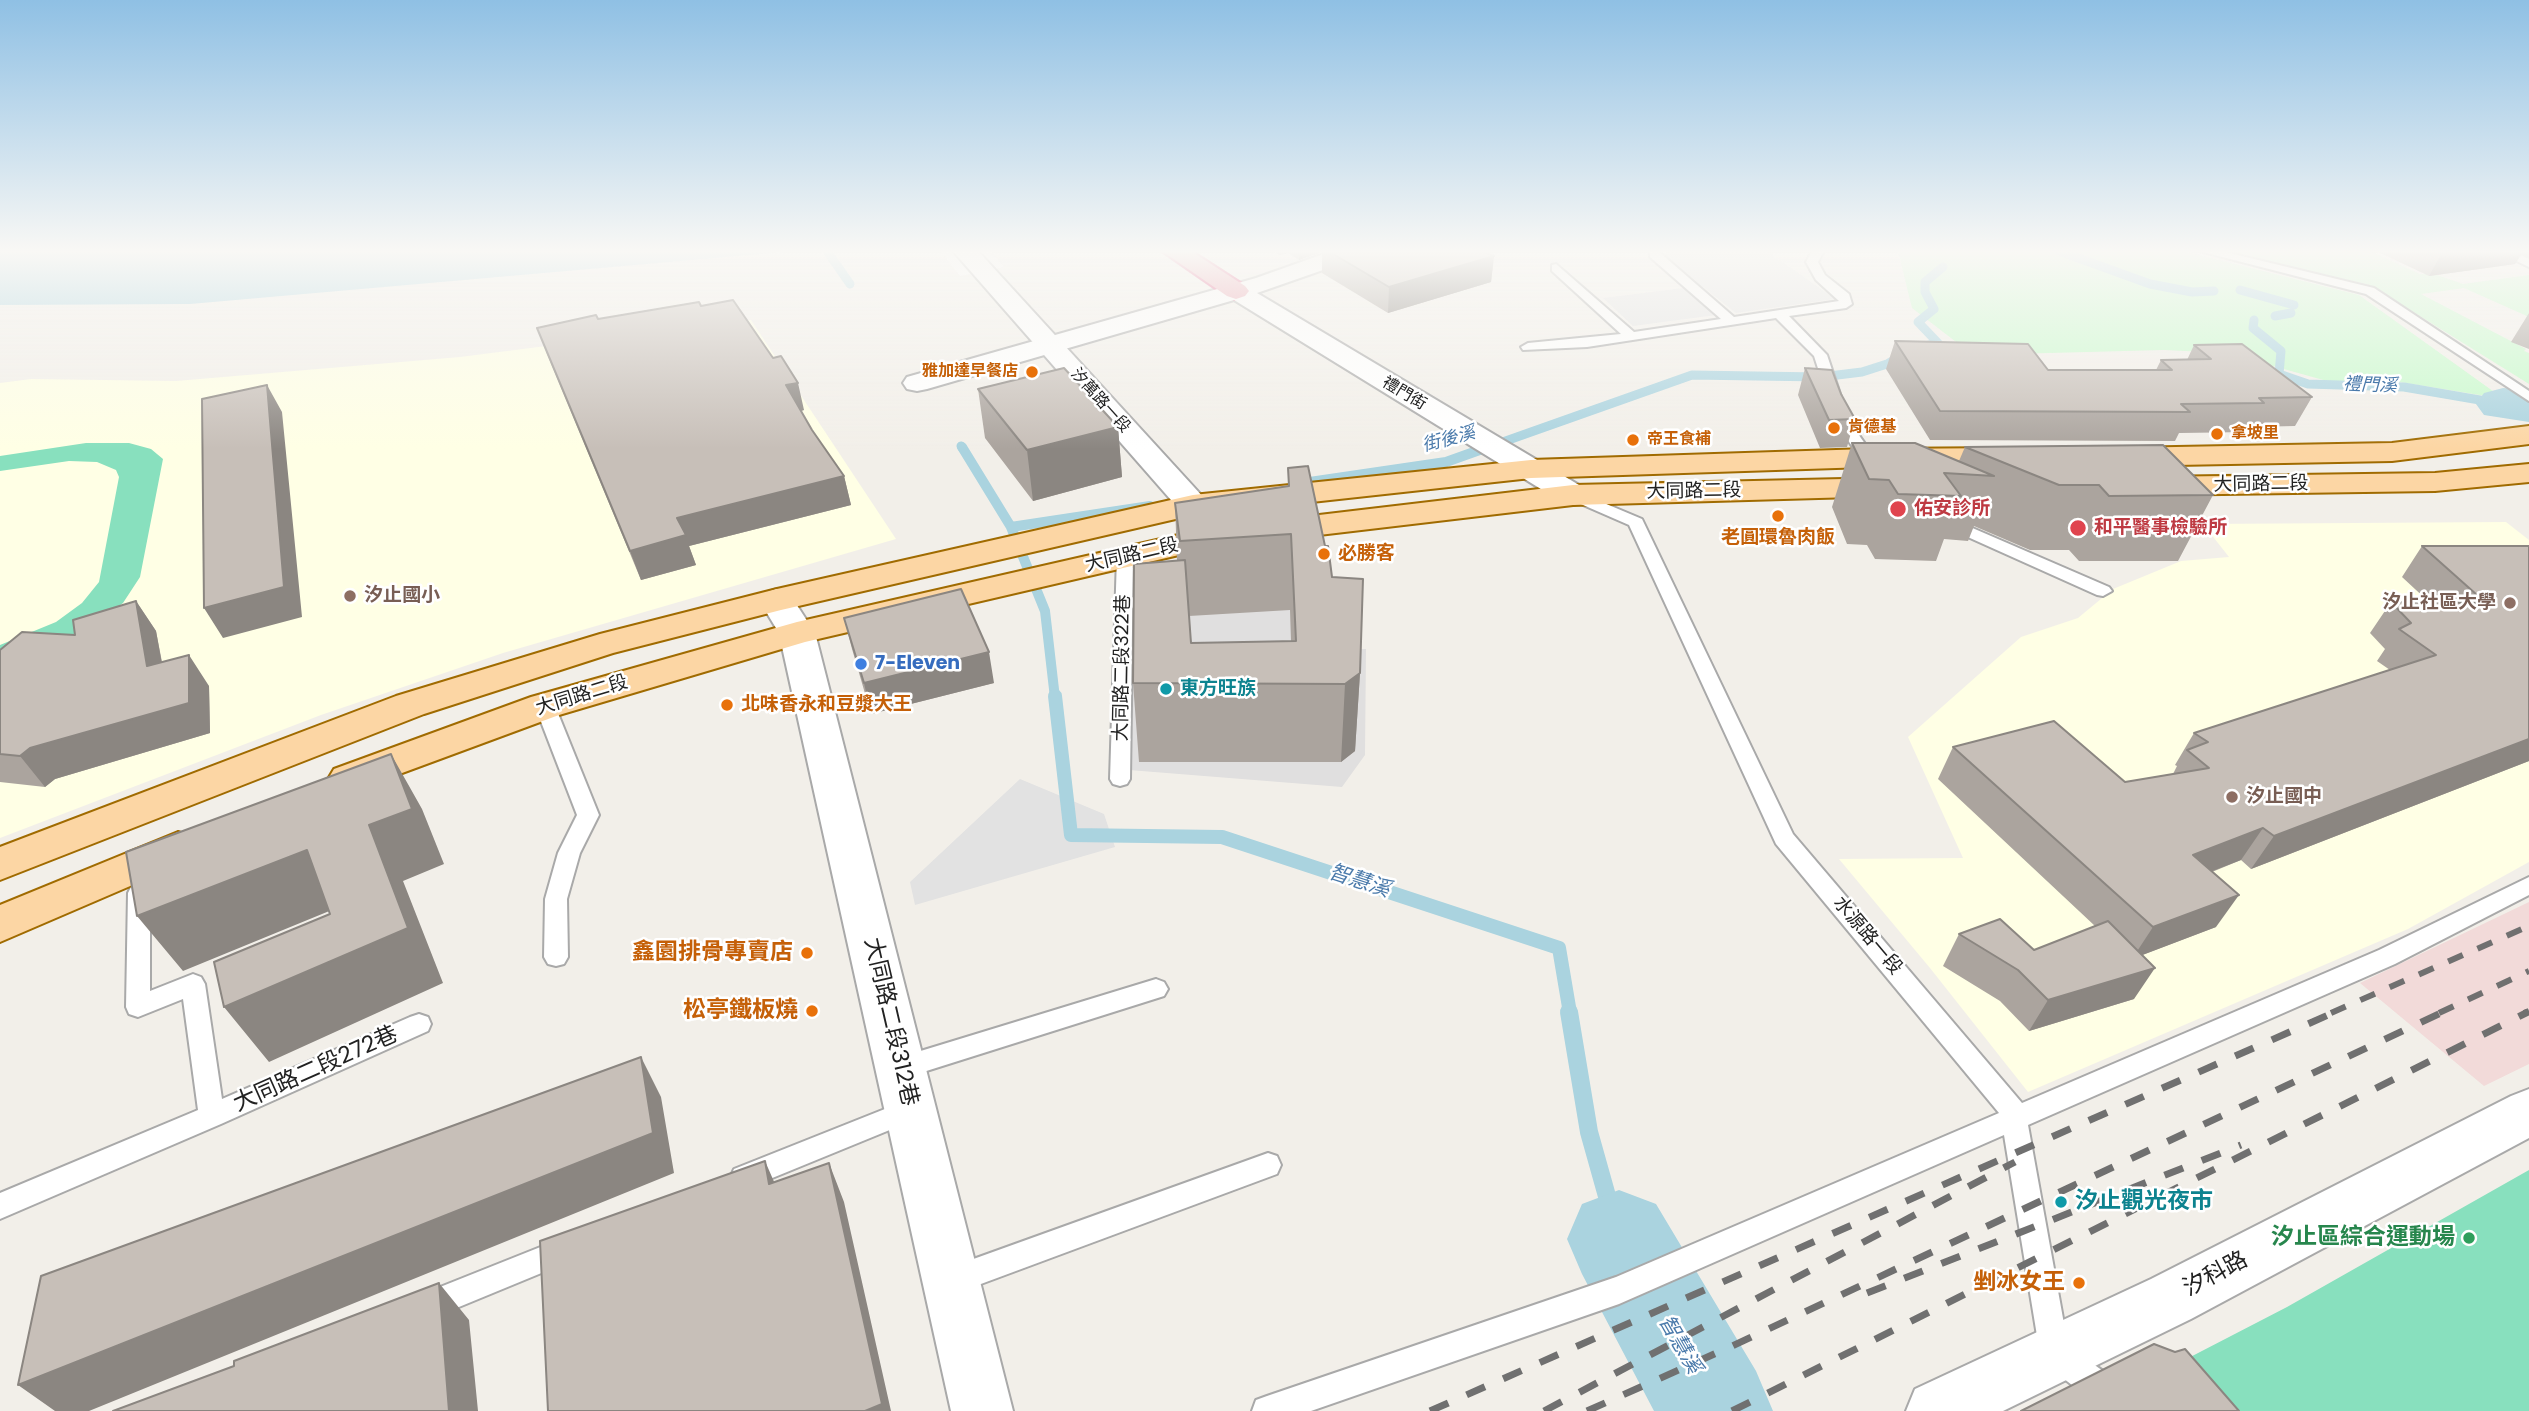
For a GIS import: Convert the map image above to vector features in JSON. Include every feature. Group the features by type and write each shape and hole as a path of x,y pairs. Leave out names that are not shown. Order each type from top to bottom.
{"main road":[{"name":"大同路二段","path":"2529,435 2392,452 2122,472 2435,482 2529,473"},
{"name":"大同路二段","path":"0,864 410,705 600,645 787,616 898,610 1209,538 1573,495 2042,457"},
{"name":"大同路二段","path":"310,794 787,616 888,574 1140,517 1188,500 1531,468 1867,473 1918,502"},
{"path":"0,923 211,834"}],"street":[{"name":"汐萬路一段","path":"1025,317 1188,500 1209,538"},
{"path":"917,383 1150,317"},
{"name":"禮門街","path":"1279,317 1573,495"},
{"name":"大同路二段312巷","path":"787,616 953,1280 982,1411"},
{"name":"汐科路","path":"1948,1406 2171,1299 2529,1112"}],"lane":[{"path":"1610,317 1630,335"},
{"path":"1726,317 1731,321"},
{"path":"1528,347 1587,344 1630,335 1772,317"},
{"path":"1781,317 1820,355 1842,421 1867,473"},
{"path":"2409,317 2529,397"},
{"name":"水源路一段","path":"1573,495 1636,522 1784,838 2012,1109 2055,1354"},
{"path":"1918,502 2103,591"},
{"name":"大同路二段322巷","path":"1121,779 1124,558"},
{"path":"545,706 588,815 569,853 556,899 556,957"},
{"name":"大同路二段272巷","path":"139,864 138,1007 193,984 212,1116 419,1024"},
{"path":"1267,1411 1619,1290 2387,957 2529,885"},
{"path":"718,1188 906,1089 1156,989"},
{"path":"0,1206 212,1116"},
{"path":"953,1280 1268,1165"},
{"path":"401,1317 589,1240"},
{"path":"2055,1354 2113,1397"}],"shaded area":[{"path":"1623,317 1702,317 1633,326"},
{"name":"汐止國小","path":"751,320 896,539 503,653 321,715 0,838 0,383 31,379 176,381 460,357"},
{"name":"汐止國中","path":"2506,522 2529,540 2529,862 2408,929 2028,1092 1839,859 1963,858 1908,737 2021,637 2078,618 2113,589 2181,561 2229,557 2203,524"},
{"name":"東方旺族","path":"1312,553 1334,650 1366,649 1365,755 1342,787 1129,770 1136,582"},
{"path":"1020,779 1104,814 1115,847 915,905 910,882"},
{"path":"2529,902 2529,1064 2484,1086 2360,983"}],"green space":[{"path":"1923,317 2389,317 2504,399 2400,382 2327,381 2226,353 2164,350 1973,355"},
{"path":"2421,317 2465,317 2526,349 2524,351 2529,353 2529,384"},
{"path":"86,443 129,443 151,449 163,459 140,577 123,603 94,624 46,649 0,665 0,645 56,622 82,603 99,582 119,477 116,470 97,462 69,461 0,471 0,456"},
{"name":"汐止區綜合運動場","path":"2529,1170 2529,1411 2124,1411 2113,1397 2287,1307"}],"building":[{"path":"588,317 598,319 745,317 773,358 781,356 798,383 786,385 812,430 844,476 677,518 686,535 630,551 537,328"},
{"path":"1895,341 2028,344 2048,370 2172,370 2161,360 2211,359 2194,345 2242,344 2312,397 2259,398 2264,403 2181,404 2190,412 1940,411"},
{"path":"1064,368 1118,427 1027,450 978,389"},
{"path":"1805,368 1832,370 1855,419 1829,420"},
{"path":"267,385 284,587 204,608 202,399"},
{"path":"1852,443 1915,443 1994,476 1944,473 1961,496 1898,494 1889,480 1869,479"},
{"path":"2163,445 2213,495 2109,496 2099,485 2059,485 1965,447"},
{"path":"1308,466 1325,546 1328,546 1332,577 1363,579 1360,673 1345,684 1133,683 1134,564 1185,560 1191,643 1296,641 1291,534 1180,541 1175,503 1289,486 1288,468"},
{"path":"2422,546 2529,546 2529,739 2274,836 2263,828 2193,855 2239,895 2153,927 1953,747 2054,721 2125,782 2209,768 2187,750 2208,742 2194,733 2436,655 2399,629 2411,623 2391,602 2486,603"},
{"path":"961,589 989,652 864,683 844,618"},
{"path":"136,601 147,666 189,655 189,703 30,748 20,756 0,754 0,650 22,632 75,635 73,620"},
{"path":"391,754 412,809 369,825 408,928 224,1007 214,962 330,914 307,850 137,916 126,852"},
{"path":"2000,919 2034,950 2108,921 2155,968 2048,1000 2018,970 1959,934"},
{"path":"641,1057 653,1133 18,1385 41,1276"},
{"path":"765,1161 769,1184 829,1163 882,1404 865,1411 548,1411 540,1241"},
{"path":"439,1283 449,1411 113,1411 234,1366 234,1361"},
{"path":"2154,1344 2175,1352 2185,1349 2239,1411 2021,1411"}],"waterway":[{"path":"1924,317 1918,322 1938,343 1925,346"},
{"name":"禮門溪","path":"2254,320 2253,328 2281,351 2279,374 2308,384 2404,387 2503,404"},
{"name":"街後溪","path":"1483,449 1692,375 1821,377 1862,372 1887,364 1902,355"},
{"name":"禮門溪","path":"2503,404 2529,406"},
{"name":"智慧溪","path":"962,447 1011,527"},
{"name":"街後溪","path":"1296,484 1446,462 1488,447"},
{"name":"街後溪","path":"1011,527 1150,506"},
{"name":"智慧溪","path":"1011,527 1045,611 1055,698"},
{"name":"智慧溪","path":"1055,696 1071,835 1222,837 1559,948 1570,1013"},
{"name":"智慧溪","path":"1569,1012 1589,1132 1619,1239"},
{"name":"智慧溪","path":"1619,1239 1716,1411"}],"railway":[{"path":"2331,1013 2529,926"},
{"path":"2439,1013 2529,971"},
{"path":"2524,1013 2529,1011"},
{"path":"1430,1411 2335,1012"},
{"path":"1587,1411 1730,1347 2443,1012"},
{"path":"1732,1411 2528,1012"},
{"path":"1867,1293 2241,1145"},
{"path":"1544,1411 2015,1162"}],"place":[{"name":"雅加達早餐店","path":"1032,372"},
{"name":"肯德基","path":"1834,428"},
{"name":"拿坡里","path":"2217,434"},
{"name":"帝王食補","path":"1633,440"},
{"name":"佑安診所","path":"1898,509"},
{"name":"老圓環魯肉飯","path":"1778,516"},
{"name":"和平醫事檢驗所","path":"2078,528"},
{"name":"必勝客","path":"1324,554"},
{"name":"汐止國小","path":"350,596"},
{"name":"汐止社區大學","path":"2510,603"},
{"name":"7-Eleven","path":"861,664"},
{"name":"東方旺族","path":"1166,689"},
{"name":"北味香永和豆漿大王","path":"727,705"},
{"name":"汐止國中","path":"2232,797"},
{"name":"鑫園排骨專賣店","path":"807,953"},
{"name":"松亭鐵板燒","path":"812,1011"},
{"name":"汐止觀光夜市","path":"2061,1202"},
{"name":"汐止區綜合運動場","path":"2469,1238"},
{"name":"剉冰女王","path":"2079,1283"}]}
